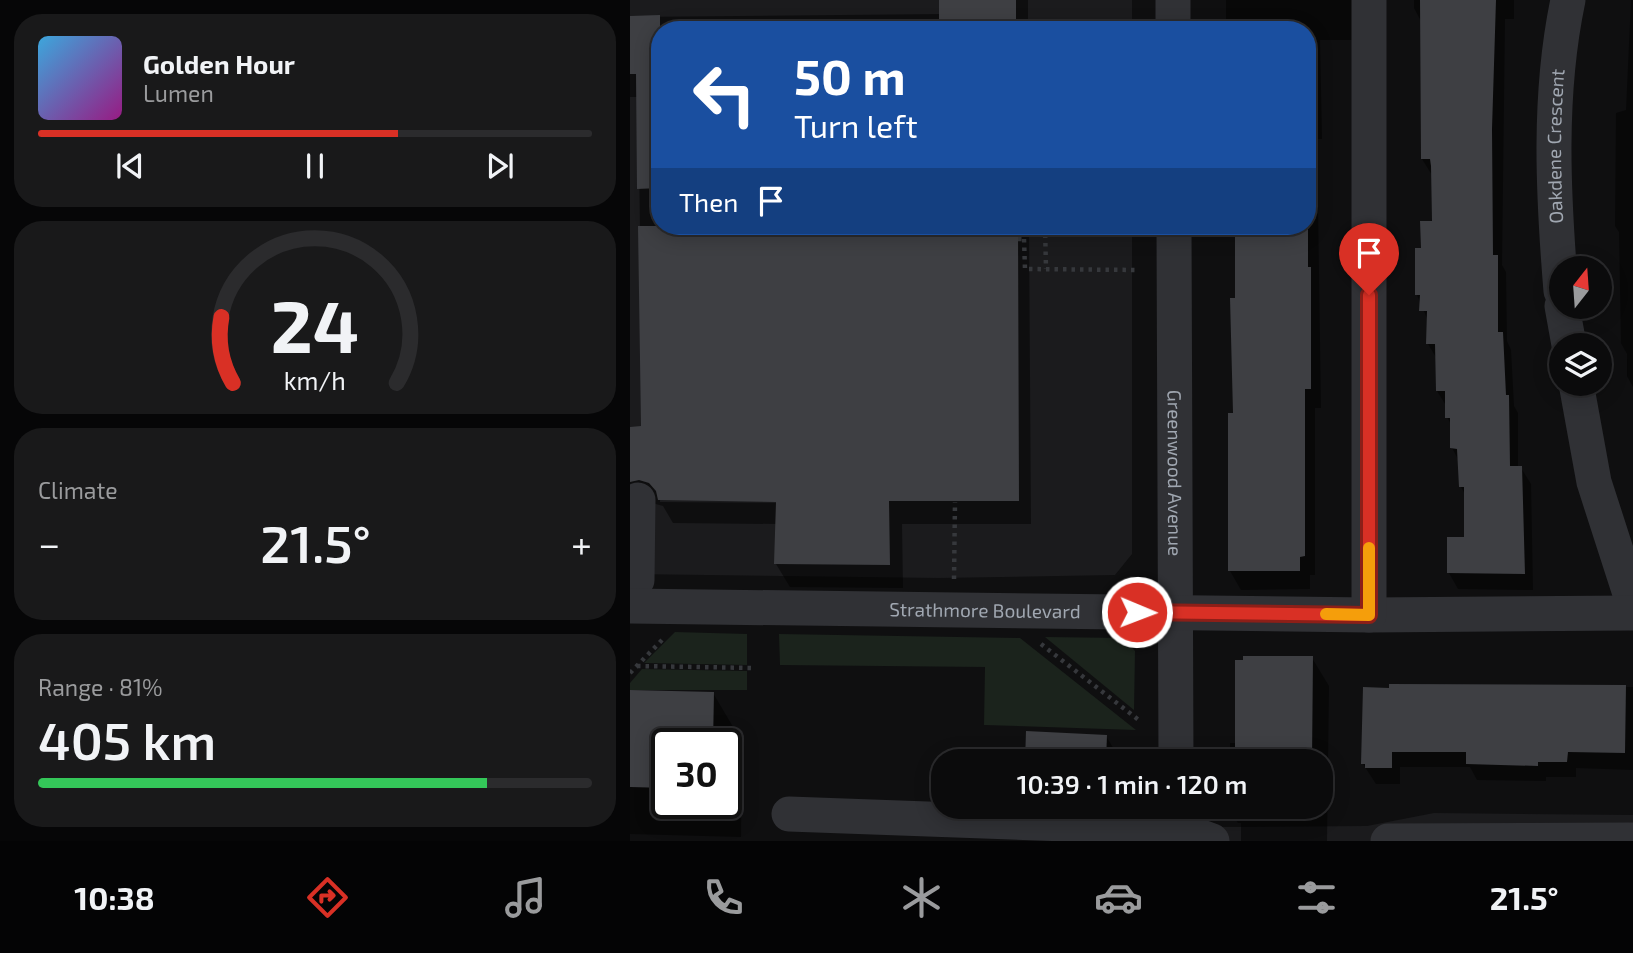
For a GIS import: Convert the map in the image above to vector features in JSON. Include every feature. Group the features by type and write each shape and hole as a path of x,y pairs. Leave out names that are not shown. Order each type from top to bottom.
{"street":[{"path":"1173,0 1173,21"},
{"path":"1369,0 1369,615"},
{"name":"Oakdene Crescent","path":"1559,256 1553,166 1557,89 1568,0"},
{"name":"Greenwood Avenue","path":"1174,235 1176,749"},
{"path":"1578,396 1594,482 1633,603"},
{"path":"633,593 638,500"},
{"name":"Strathmore Boulevard","path":"633,593 1174,612 1369,615 1633,613"},
{"path":"789,814 1177,825 1212,841"},
{"path":"1388,841 1633,840"}],"path":[{"path":"1022,235 1025,269 1138,270"},
{"path":"1045,235 1046,269"},
{"path":"954,583 955,502"},
{"path":"630,673 664,638"},
{"path":"1037,641 1140,721"},
{"path":"637,666 754,668"}],"shaded area":[{"path":"630,0 1132,0 1132,21 651,21 651,235 1132,235 1132,554 1115,575 939,578 630,574"},
{"path":"675,632 747,634 747,665 644,663"},
{"path":"779,634 1020,638 1136,730 984,725 985,667 780,665"},
{"path":"1045,637 1123,638 1135,651 1134,710"},
{"path":"642,669 747,671 747,690 630,690 630,683"},
{"path":"1434,813 1633,815 1633,841 1219,841 1219,827 1367,826"}],"building":[{"path":"939,0 1016,0 1016,21 939,21"},
{"path":"1420,0 1496,0 1492,129 1493,255 1498,255 1498,332 1503,332 1506,395 1509,395 1510,466 1522,466 1525,574 1447,573 1447,537 1464,537 1464,487 1459,487 1457,449 1450,448 1450,418 1445,418 1445,391 1436,391 1435,344 1426,344 1427,311 1419,311 1420,295 1415,295 1415,248 1421,248 1420,221 1432,221 1430,159 1421,159"},
{"path":"660,15 660,21 651,21 651,188 637,189 636,74 630,74 630,16"},
{"path":"638,226 651,226 651,235 1018,235 1019,501 889,501 890,565 774,564 776,502 658,500 656,491 649,483 639,480 630,482 630,427 641,426"},
{"path":"1235,235 1308,235 1308,267 1311,267 1311,389 1305,389 1305,556 1300,557 1300,571 1228,571 1228,413 1233,413 1230,298 1235,298"},
{"path":"1243,656 1313,656 1312,749 1235,749 1235,660 1243,660"},
{"path":"1389,684 1626,685 1625,753 1568,752 1567,762 1538,762 1538,766 1466,764 1466,752 1392,752 1392,768 1365,768 1365,764 1361,764 1363,687 1389,688"},
{"path":"630,690 714,692 713,728 651,728 651,788 630,787"},
{"path":"1026,731 1107,735 1106,749 1025,749"},
{"path":"1240,819 1305,819 1305,821"}],"slow traffic":[{"path":"1326,614 1369,615 1369,548"}],"route":[{"path":"1137,612 1369,615 1369,295"}]}
